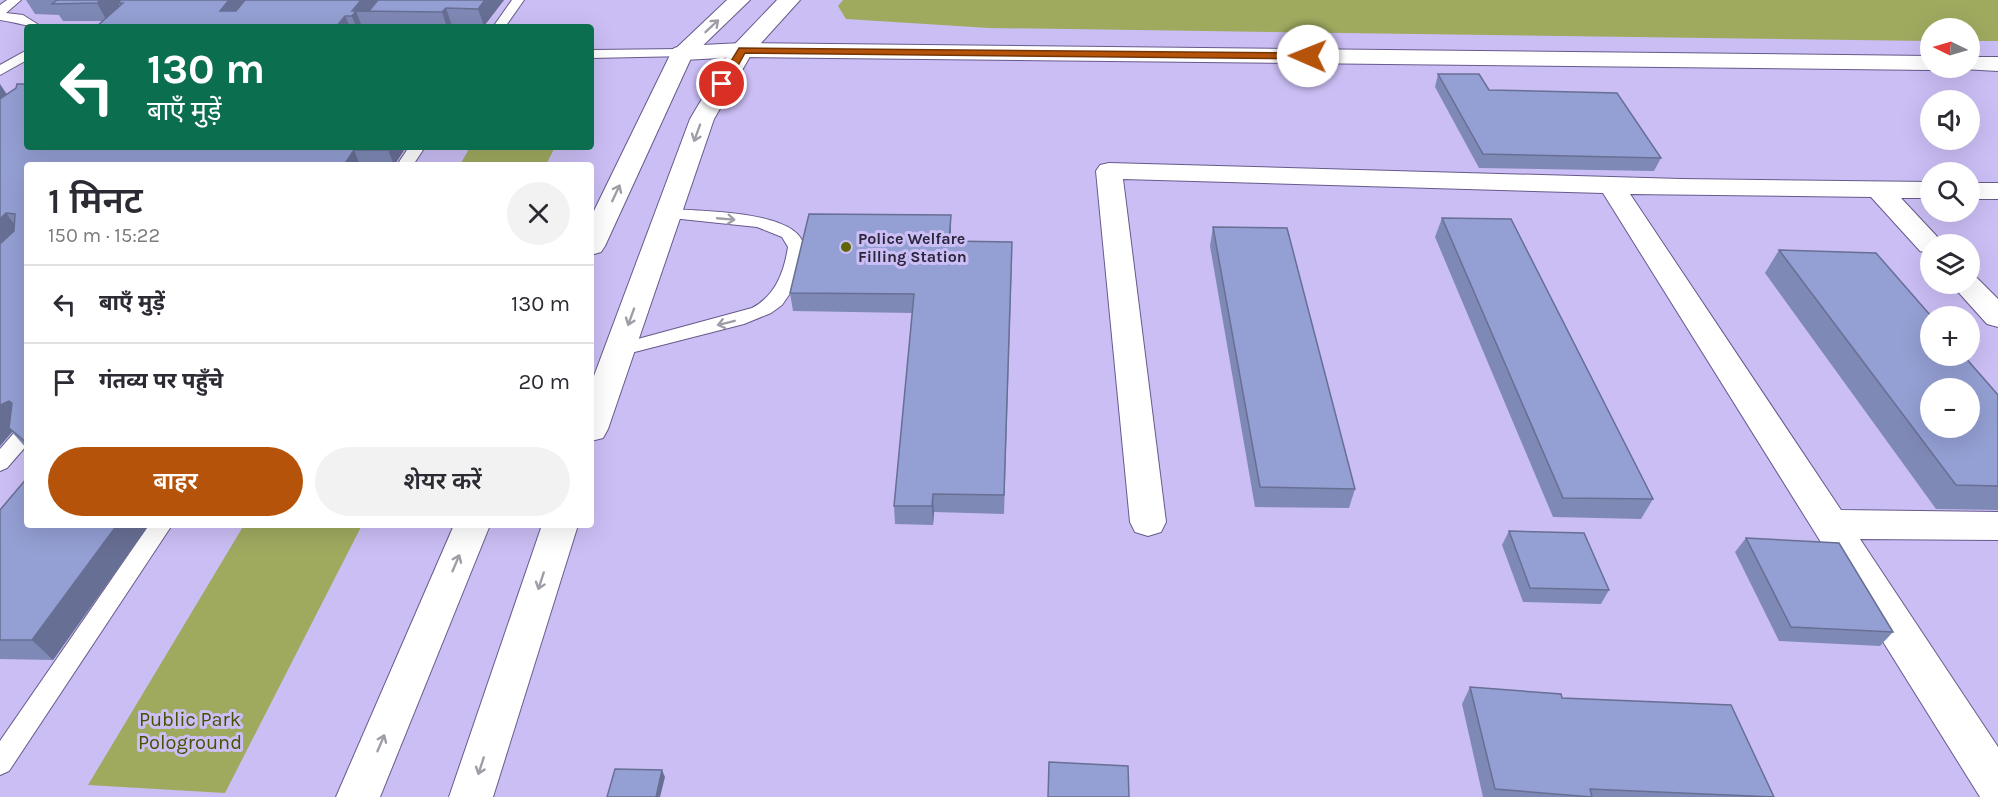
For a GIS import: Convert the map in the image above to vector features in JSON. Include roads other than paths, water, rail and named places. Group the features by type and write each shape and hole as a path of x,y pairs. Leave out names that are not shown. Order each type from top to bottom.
{"street":[{"path":"594,240 682,53 739,0"},
{"path":"594,421 702,119 742,50 789,0"},
{"path":"682,53 742,50 1920,63"},
{"path":"1980,64 1998,64"},
{"path":"1148,522 1108,171 1611,185 1920,190"},
{"path":"1611,185 1998,786"},
{"path":"1878,189 1920,234"},
{"path":"1980,191 1998,191"},
{"path":"1976,294 1998,317"},
{"path":"1831,524 1998,526"},
{"path":"358,797 471,528"},
{"path":"471,797 559,528"}],"lane":[{"path":"0,11 15,0"},
{"path":"501,24 518,0"},
{"path":"0,16 18,18 30,24"},
{"path":"594,54 682,53"},
{"path":"0,71 24,58"},
{"path":"619,350 743,318 764,310 777,301 784,289 795,252 795,242 791,234 777,227 746,221 668,214"},
{"path":"0,463 24,434"},
{"path":"0,763 159,528"}],"place":[{"name":"Police Welfare Filling Station","path":"846,247"}],"park label":[{"name":"Public Park Pologround","path":"190,730"}]}
